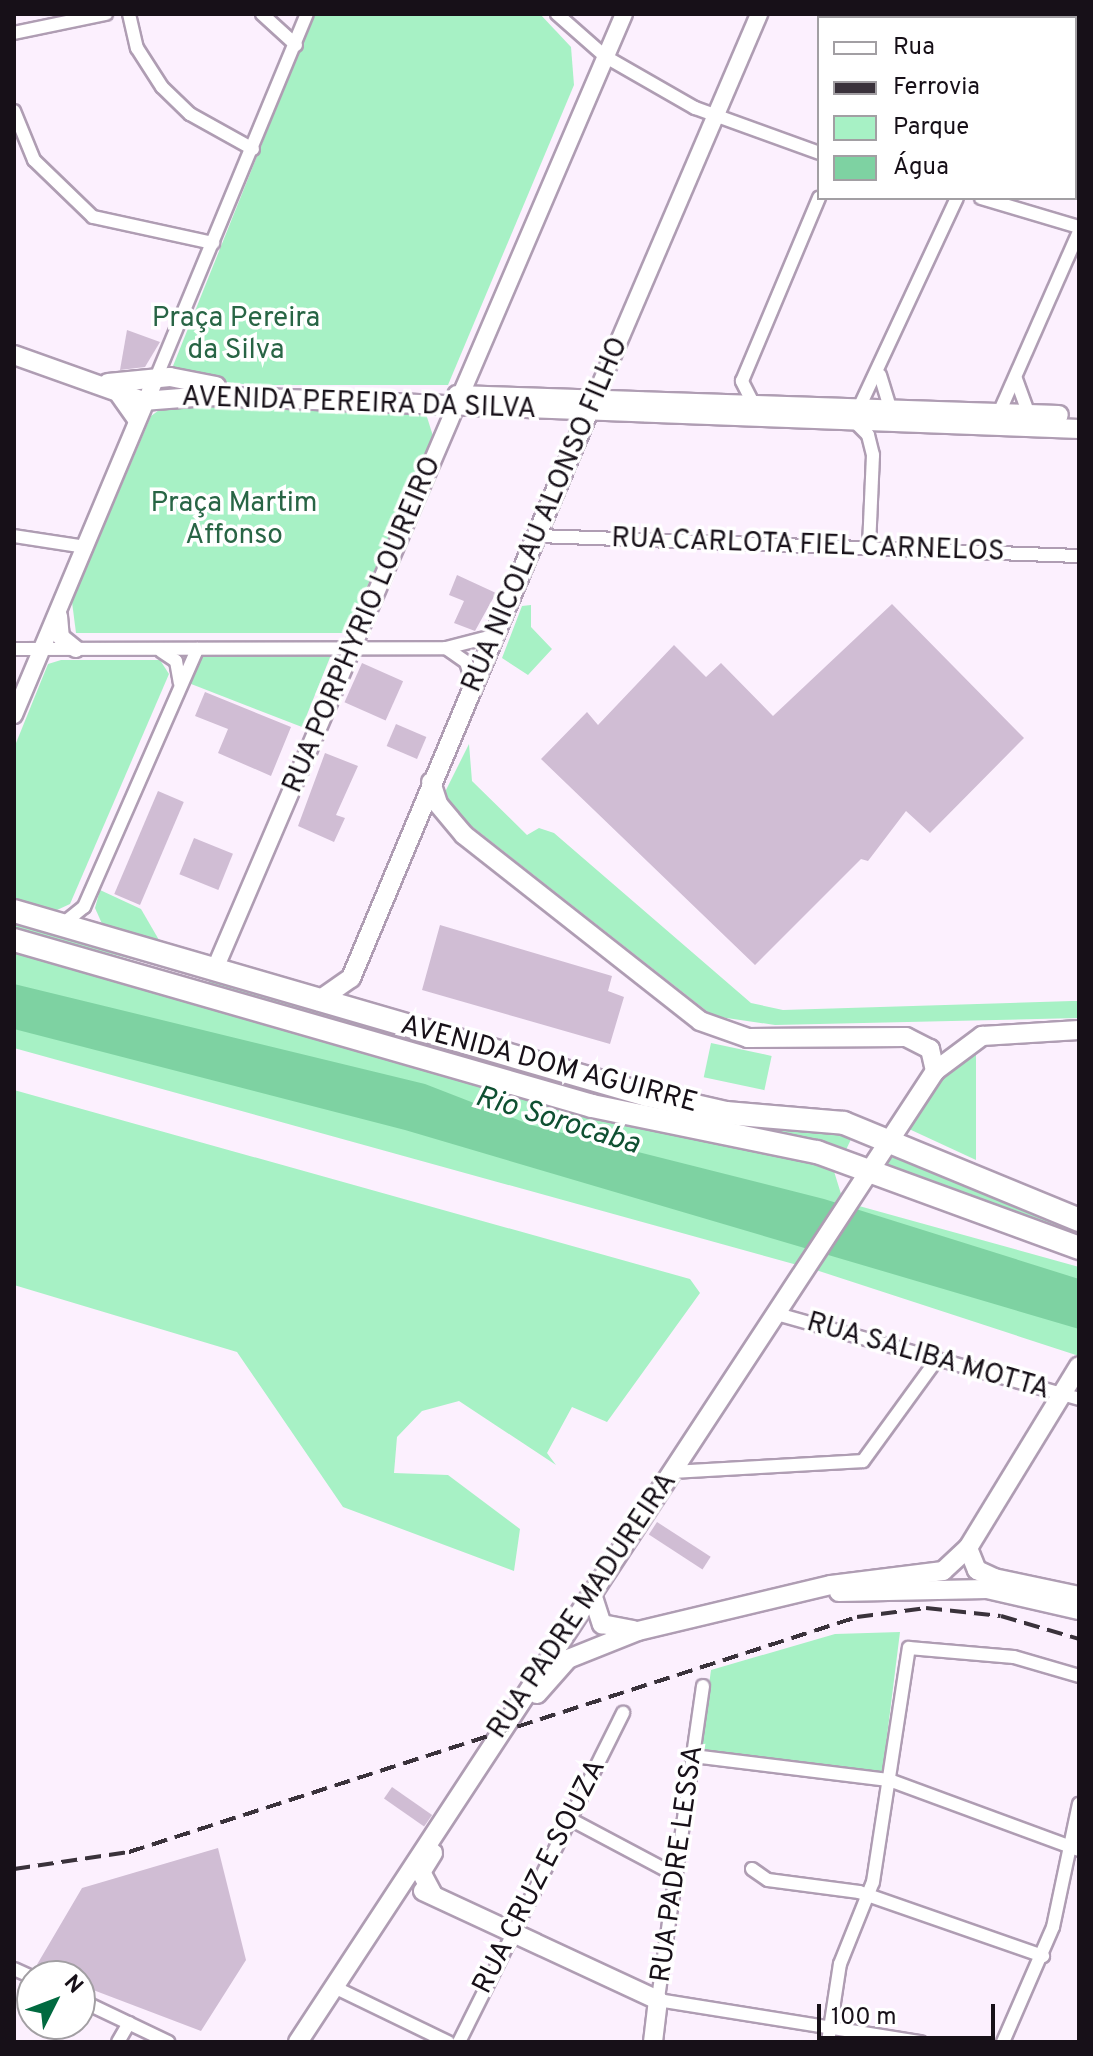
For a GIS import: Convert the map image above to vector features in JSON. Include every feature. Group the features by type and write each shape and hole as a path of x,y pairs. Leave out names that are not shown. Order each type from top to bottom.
{"highway":[{"name":"AVENIDA DOM AGUIRRE","path":"14,911 647,1095 726,1113 844,1123 890,1139 1079,1220"},
{"name":"AVENIDA DOM AGUIRRE","path":"14,940 592,1106 817,1152 866,1176 1079,1248"},
{"path":"96,963 203,981 214,971"}],"main road":[{"name":"AVENIDA PEREIRA DA SILVA","path":"14,355 118,393 139,410 207,396 459,401 887,417 1079,429"},
{"name":"AVENIDA PEREIRA DA SILVA","path":"73,379 141,384 156,378 252,391 459,401 563,412 591,405 754,405 857,416"},
{"name":"RUA NICOLAU ALONSO FILHO","path":"318,1001 351,978 591,405"},
{"path":"563,412 578,437"},
{"name":"AVENIDA PEREIRA DA SILVA","path":"887,417 999,413 1079,416"},
{"path":"431,782 438,804 464,835 700,1021 748,1038 906,1037 930,1049 935,1071"},
{"name":"RUA PADRE MADUREIRA","path":"298,2042 935,1071 982,1036 1079,1030"},
{"path":"592,1594 602,1624 638,1631 808,1592 943,1571 968,1548 1070,1397 1079,1366"},
{"path":"968,1548 977,1570 1078,1605"},
{"path":"808,1592 987,1589 1078,1605"},
{"name":"RUA PADRE MADUREIRA","path":"433,1895 424,1886 425,1865 549,1676 578,1654 638,1631"},
{"path":"394,1892 433,1895 658,2000"},
{"name":"RUA PADRE LESSA","path":"653,2042 658,2000"}],"street":[{"path":"14,33 106,14"},
{"path":"129,14 137,48 162,87 190,114 253,149"},
{"path":"262,14 296,45"},
{"path":"14,715 307,14"},
{"path":"557,14 606,57 715,117 817,152"},
{"name":"RUA PORPHYRIO LOUREIRO","path":"214,971 624,14"},
{"name":"RUA NICOLAU ALONSO FILHO","path":"591,405 759,14"},
{"path":"14,111 34,160 93,217 213,243"},
{"path":"754,405 742,381 818,200"},
{"path":"873,455 857,416 880,375 956,200"},
{"path":"987,200 1079,230 999,413"},
{"path":"869,548 873,455 887,417 880,375"},
{"path":"1016,375 1029,414"},
{"path":"14,536 86,547"},
{"name":"RUA CARLOTA FIEL CARNELOS","path":"538,536 1079,556"},
{"path":"59,610 61,637 76,649"},
{"path":"14,649 446,648 497,635"},
{"path":"446,648 485,664"},
{"path":"446,648 466,662 473,690"},
{"path":"154,649 176,661 180,689"},
{"path":"58,923 84,907 197,649"},
{"path":"84,907 98,934"},
{"name":"RUA SALIBA MOTTA","path":"777,1314 1070,1397"},
{"path":"674,1472 863,1461 937,1359"},
{"path":"828,2042 840,1964 867,1896 909,1648 1014,1657 1079,1676"},
{"name":"RUA PADRE LESSA","path":"658,2000 703,1686"},
{"name":"RUA CRUZ E SOUZA","path":"459,2042 511,1930 623,1713"},
{"path":"693,1756 889,1780 1075,1849"},
{"path":"1003,2042 1043,1956 1075,1849 1079,1804"},
{"path":"568,1818 675,1875"},
{"path":"752,1869 768,1880 867,1896 1043,1956"},
{"path":"334,1987 448,2042"},
{"path":"658,2000 921,2042"},
{"path":"96,2008 168,2042"},
{"path":"118,2042 129,2023"}],"green space":[{"name":"Praça Pereira da Silva","path":"314,14 540,14 571,47 574,85 448,385 252,385 181,377 173,366"},
{"name":"Praça Martim Affonso","path":"170,402 426,414 433,436 347,633 76,633 72,602 151,416"},
{"path":"531,605 531,627 552,649 528,675 502,658 522,606"},
{"path":"333,650 302,727 186,682 199,652"},
{"path":"61,660 160,660 169,674 70,904 57,910 14,898 14,748 48,664"},
{"path":"469,744 472,781 527,835 539,828 554,833 751,1003 783,1010 1079,1001 1079,1018 775,1025 713,1016 455,813 445,792"},
{"path":"100,890 141,909 159,940 103,926 95,908"},
{"path":"14,918 200,976 14,930"},
{"path":"14,946 816,1160 833,1168 841,1194 859,1206 1079,1267 1079,1356 819,1271 14,1048"},
{"path":"216,978 782,1123 853,1135 845,1152 580,1096 202,985"},
{"path":"711,1043 772,1056 764,1090 704,1077"},
{"path":"976,1043 976,1160 909,1129 946,1069"},
{"path":"14,1090 690,1279 700,1293 607,1422 572,1407 547,1453 556,1465 459,1401 422,1411 397,1437 394,1473 448,1475 520,1529 514,1571 343,1507 237,1352 14,1285"},
{"path":"899,1151 998,1200 1079,1227 1079,1242 884,1166"},
{"path":"900,1632 882,1776 700,1751 711,1670 835,1634"}],"water":[{"name":"Rio Sorocaba","path":"14,984 425,1084 531,1125 824,1199 1079,1279 1079,1329 405,1130 14,1029"}],"building":[{"path":"127,330 160,342 145,367 120,370"},
{"path":"457,575 496,593 475,631 454,623 464,601 449,595"},
{"path":"892,604 1024,738 930,833 906,811 868,861 861,859 755,965 541,759 587,712 598,725 674,645 706,677 721,663 773,716"},
{"path":"362,663 403,681 386,721 345,702"},
{"path":"205,692 291,727 271,776 218,753 228,729 195,716"},
{"path":"396,724 426,737 417,759 387,746"},
{"path":"325,753 358,766 336,815 345,818 334,842 298,826"},
{"path":"158,791 184,802 140,905 114,894"},
{"path":"194,838 233,854 218,890 179,874"},
{"path":"440,925 612,976 608,991 624,997 610,1044 422,990"},
{"path":"657,1522 711,1557 703,1569 649,1535"},
{"path":"392,1787 432,1815 424,1827 384,1798"},
{"path":"218,1848 246,1960 201,2031 96,1991 96,1960 40,1960 82,1888"}],"railway":[{"path":"14,1869 129,1852 857,1617 926,1608 1001,1616 1079,1639"}]}
